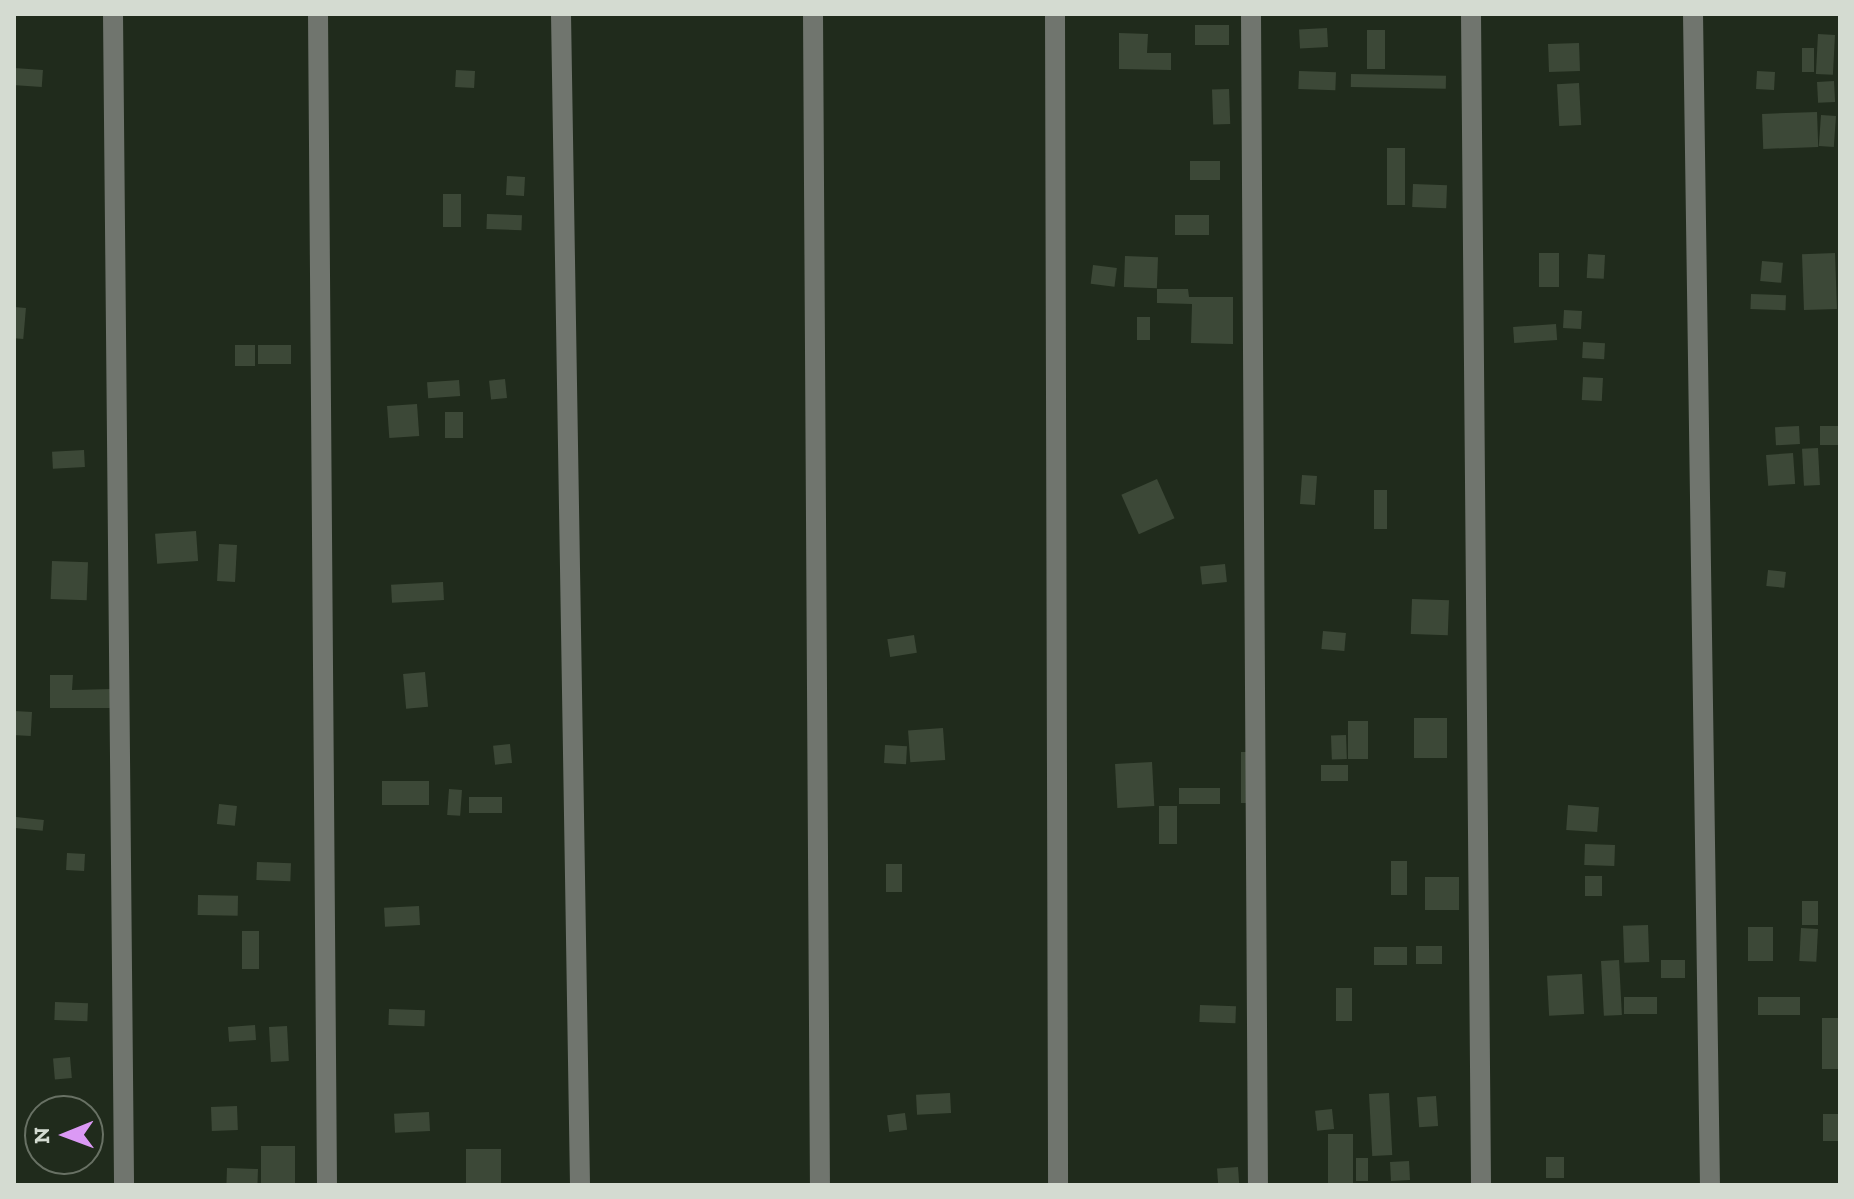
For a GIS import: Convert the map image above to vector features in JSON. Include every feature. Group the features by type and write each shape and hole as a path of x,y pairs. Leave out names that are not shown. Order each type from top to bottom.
{"street":[{"path":"113,14 124,1185"},
{"path":"318,14 327,1185"},
{"path":"561,14 580,1185"},
{"path":"813,14 820,1185"},
{"path":"1055,14 1058,1185"},
{"path":"1251,14 1258,1185"},
{"path":"1471,14 1481,1185"},
{"path":"1693,14 1710,1185"}],"building":[{"path":"1195,25 1229,25 1229,45 1195,45"},
{"path":"1327,28 1328,47 1300,48 1299,29"},
{"path":"1367,30 1385,30 1385,69 1367,69"},
{"path":"1119,33 1148,34 1147,53 1171,53 1171,70 1119,69"},
{"path":"1818,34 1835,35 1833,75 1816,74"},
{"path":"1579,43 1580,71 1549,72 1548,44"},
{"path":"1802,48 1814,48 1814,72 1802,72"},
{"path":"14,68 43,70 42,87 14,85"},
{"path":"456,70 475,71 474,88 455,87"},
{"path":"1299,71 1336,72 1335,90 1298,89"},
{"path":"1757,71 1775,72 1774,90 1756,89"},
{"path":"1351,74 1446,76 1446,89 1351,87"},
{"path":"1834,81 1835,102 1818,103 1817,82"},
{"path":"1579,83 1581,125 1559,126 1557,84"},
{"path":"1229,89 1230,124 1213,125 1212,90"},
{"path":"1817,112 1818,147 1763,149 1762,114"},
{"path":"1821,115 1836,116 1834,147 1819,146"},
{"path":"1387,148 1405,148 1405,205 1387,205"},
{"path":"1190,161 1220,161 1220,180 1190,180"},
{"path":"507,176 525,177 524,196 506,195"},
{"path":"1413,184 1447,185 1446,208 1412,207"},
{"path":"443,194 461,194 461,227 443,227"},
{"path":"487,214 522,215 521,230 486,229"},
{"path":"1175,215 1209,215 1209,235 1175,235"},
{"path":"1539,253 1559,253 1559,287 1539,287"},
{"path":"1835,253 1837,309 1804,310 1802,254"},
{"path":"1588,254 1605,255 1604,279 1587,278"},
{"path":"1125,256 1158,257 1157,288 1124,287"},
{"path":"1762,261 1783,263 1781,283 1760,281"},
{"path":"1093,265 1117,268 1115,287 1091,284"},
{"path":"1157,289 1188,289 1189,297 1233,297 1233,344 1191,343 1192,304 1157,303"},
{"path":"1751,294 1786,295 1785,310 1750,309"},
{"path":"14,307 26,308 23,339 14,338"},
{"path":"1564,310 1582,311 1581,329 1563,328"},
{"path":"1137,317 1150,317 1150,340 1137,340"},
{"path":"1556,324 1557,340 1514,343 1513,327"},
{"path":"1583,342 1605,343 1604,359 1582,358"},
{"path":"235,345 255,345 255,366 235,366"},
{"path":"258,345 291,345 291,364 258,364"},
{"path":"1583,377 1603,378 1602,401 1582,400"},
{"path":"505,379 507,398 491,400 489,381"},
{"path":"459,380 460,396 428,398 427,382"},
{"path":"417,404 419,436 389,438 387,406"},
{"path":"445,412 463,412 463,438 445,438"},
{"path":"1799,426 1800,444 1776,445 1775,427"},
{"path":"1820,426 1840,426 1840,445 1820,445"},
{"path":"1818,448 1820,485 1804,486 1802,449"},
{"path":"84,450 85,467 53,469 52,452"},
{"path":"1793,453 1795,484 1768,486 1766,455"},
{"path":"1302,475 1317,476 1315,505 1300,504"},
{"path":"1157,479 1174,518 1139,534 1121,495"},
{"path":"1374,490 1387,490 1387,529 1374,529"},
{"path":"196,531 198,561 157,564 155,534"},
{"path":"219,544 237,545 235,582 217,581"},
{"path":"52,561 88,562 87,600 51,599"},
{"path":"1225,564 1227,582 1202,585 1200,567"},
{"path":"1768,570 1786,572 1784,588 1766,586"},
{"path":"443,582 444,600 392,603 391,585"},
{"path":"1412,599 1449,600 1448,635 1411,634"},
{"path":"1323,631 1346,633 1344,651 1321,649"},
{"path":"914,635 917,653 890,657 887,639"},
{"path":"425,672 428,707 406,709 403,674"},
{"path":"50,675 73,675 72,690 113,689 113,708 50,708"},
{"path":"14,711 32,712 31,736 14,735"},
{"path":"1414,718 1447,718 1447,758 1414,758"},
{"path":"1348,721 1368,721 1368,759 1348,759"},
{"path":"943,728 945,760 910,762 908,730"},
{"path":"1346,735 1347,759 1332,760 1331,736"},
{"path":"510,744 512,763 495,765 493,746"},
{"path":"885,745 907,746 906,764 884,763"},
{"path":"1241,752 1257,752 1257,803 1241,803"},
{"path":"1152,762 1154,806 1117,808 1115,764"},
{"path":"1321,765 1348,765 1348,781 1321,781"},
{"path":"382,781 429,781 429,805 382,805"},
{"path":"1179,788 1220,788 1220,804 1179,804"},
{"path":"449,789 462,790 460,816 447,815"},
{"path":"469,797 502,797 502,813 469,813"},
{"path":"219,804 237,806 235,826 217,824"},
{"path":"1568,805 1599,807 1597,832 1566,830"},
{"path":"1159,806 1177,806 1177,844 1159,844"},
{"path":"16,817 44,820 43,831 15,828"},
{"path":"1585,844 1615,845 1614,866 1584,865"},
{"path":"67,853 85,854 84,871 66,870"},
{"path":"1391,861 1407,861 1407,895 1391,895"},
{"path":"257,862 291,863 290,881 256,880"},
{"path":"886,864 902,864 902,892 886,892"},
{"path":"1585,876 1602,876 1602,896 1585,896"},
{"path":"1425,877 1459,877 1459,910 1425,910"},
{"path":"198,895 238,896 238,916 198,915"},
{"path":"1802,901 1818,901 1818,925 1802,925"},
{"path":"419,906 420,925 385,927 384,908"},
{"path":"1648,925 1649,962 1624,963 1623,926"},
{"path":"1748,927 1773,927 1773,961 1748,961"},
{"path":"1801,928 1818,929 1816,962 1799,961"},
{"path":"242,931 259,931 259,969 242,969"},
{"path":"1416,946 1442,946 1442,964 1416,964"},
{"path":"1374,947 1407,947 1407,965 1374,965"},
{"path":"1619,960 1622,1015 1604,1016 1601,961"},
{"path":"1661,960 1685,960 1685,978 1661,978"},
{"path":"1582,974 1584,1014 1549,1016 1547,976"},
{"path":"1336,988 1352,988 1352,1021 1336,1021"},
{"path":"1624,997 1657,997 1657,1014 1624,1014"},
{"path":"1758,997 1800,997 1800,1015 1758,1015"},
{"path":"55,1002 88,1003 87,1021 54,1020"},
{"path":"1200,1005 1236,1006 1235,1023 1199,1022"},
{"path":"389,1009 425,1010 424,1026 388,1025"},
{"path":"1822,1018 1840,1018 1840,1069 1822,1069"},
{"path":"255,1025 256,1040 229,1042 228,1027"},
{"path":"287,1026 289,1061 271,1062 269,1027"},
{"path":"70,1057 72,1078 55,1079 53,1058"},
{"path":"950,1093 951,1113 917,1115 916,1095"},
{"path":"1389,1093 1392,1155 1372,1156 1369,1094"},
{"path":"1436,1096 1438,1126 1419,1127 1417,1097"},
{"path":"237,1106 238,1130 212,1131 211,1107"},
{"path":"1332,1109 1334,1129 1317,1131 1315,1111"},
{"path":"429,1112 430,1131 395,1133 394,1114"},
{"path":"905,1113 907,1130 889,1132 887,1115"},
{"path":"1823,1114 1840,1114 1840,1141 1823,1141"},
{"path":"1328,1134 1353,1134 1353,1183 1328,1183"},
{"path":"261,1146 295,1146 295,1185 261,1185"},
{"path":"466,1149 501,1149 501,1185 466,1185"},
{"path":"1546,1157 1564,1157 1564,1178 1546,1178"},
{"path":"1356,1158 1368,1158 1368,1181 1356,1181"},
{"path":"1409,1161 1410,1180 1391,1181 1390,1162"},
{"path":"1238,1167 1239,1183 1218,1184 1217,1168"},
{"path":"227,1168 258,1169 257,1185 226,1185"}]}
